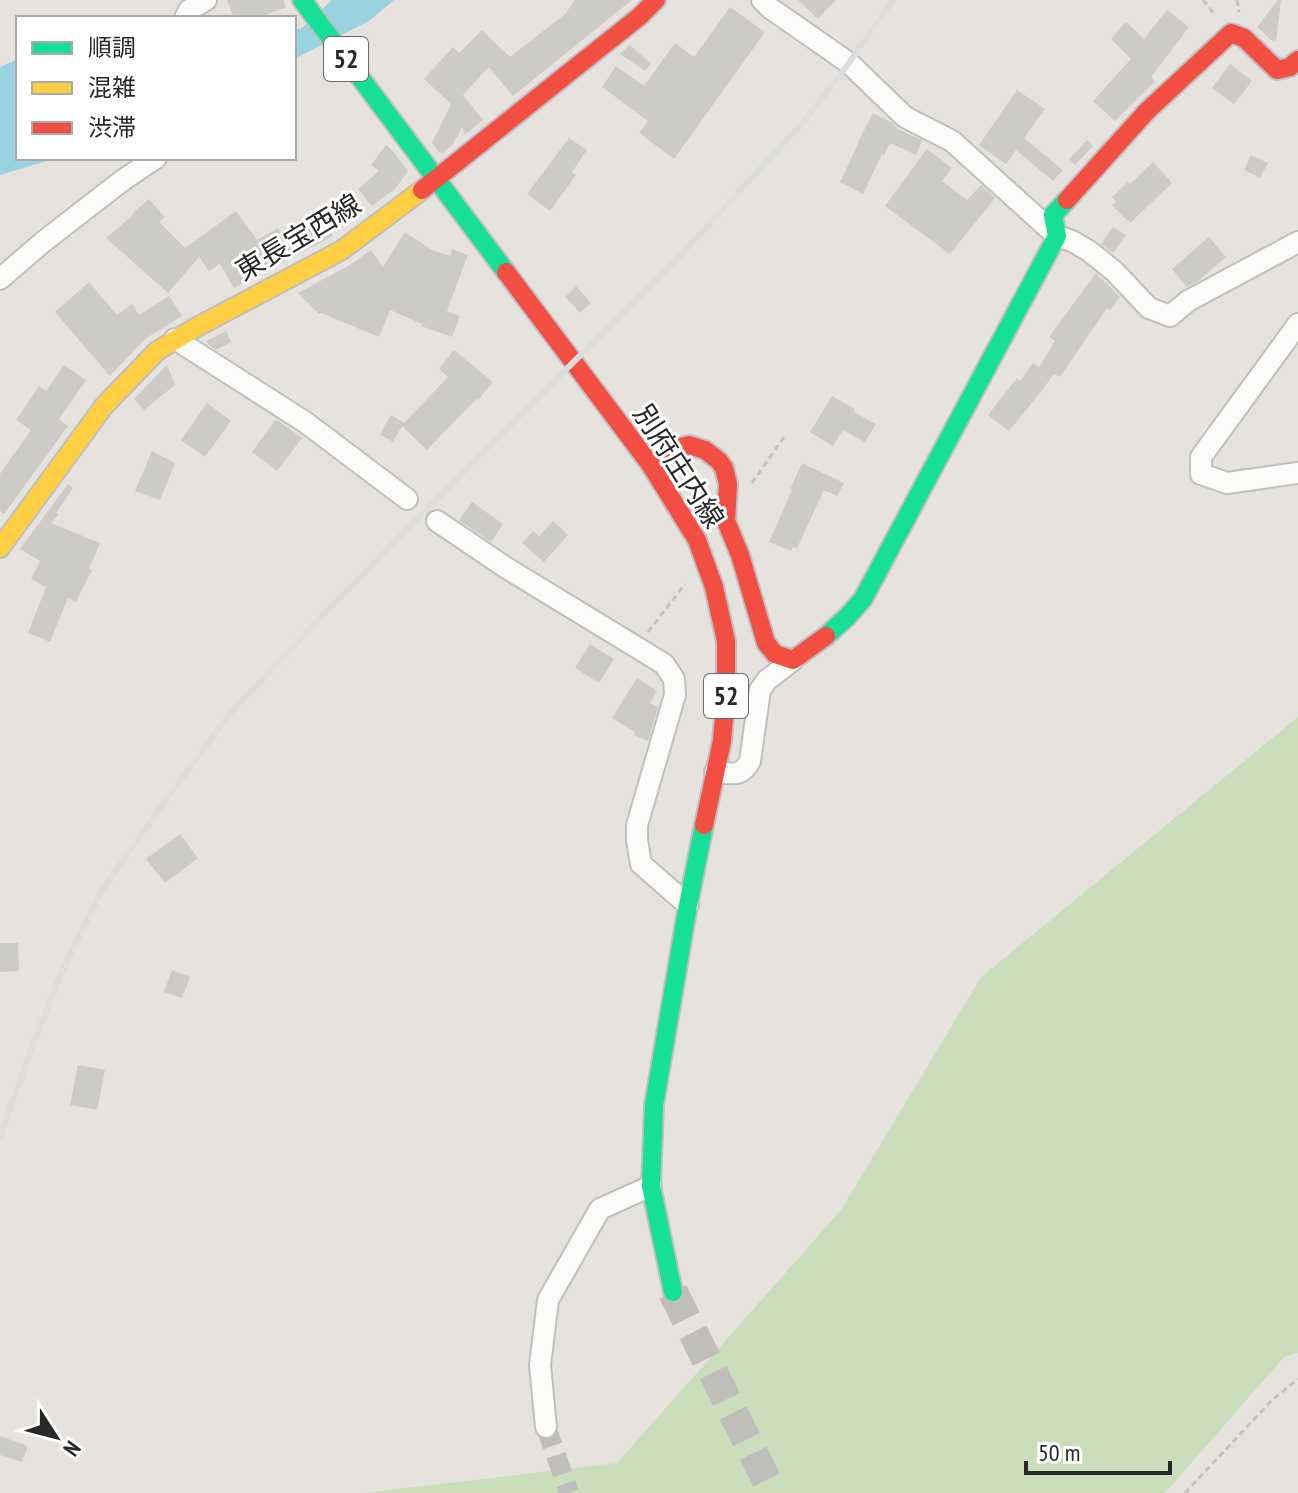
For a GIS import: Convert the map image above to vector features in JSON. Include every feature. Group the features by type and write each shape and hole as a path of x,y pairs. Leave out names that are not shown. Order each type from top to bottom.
{"main road":[{"name":"別府庄内線","path":"302,0 650,464 697,540 714,587 726,641 722,741 688,905 654,1105 651,1186 673,1292"},
{"name":"東長宝西線","path":"0,548 104,406 157,351 332,256 436,180 656,0"},
{"path":"650,464 670,449 685,444 714,455 724,468 728,483 724,514 739,551 763,638 768,650 793,660 826,638 863,599 1057,236 1053,215 1147,111 1231,33 1244,38 1277,70 1290,67 1298,60"}],"street":[{"path":"186,16 189,10 206,0"},
{"path":"762,0 849,63 905,117 952,141 1057,236 1089,251 1114,271 1149,308 1170,316 1188,301 1298,242"},
{"path":"0,279 43,242 153,160"},
{"path":"1298,324 1201,457 1201,474 1227,483 1298,473"},
{"path":"175,339 271,399 407,499"},
{"path":"437,521 505,567 664,664 674,679 675,695 637,825 637,840 641,864 688,905"},
{"path":"715,772 739,774 745,770 750,761 760,690 767,680 793,660"},
{"path":"546,1427 540,1365 548,1300 600,1209 651,1186"}],"path":[{"path":"751,486 784,437"},
{"path":"636,647 689,578 708,569"},
{"path":"1185,1493 1272,1400 1298,1379"}],"green space":[{"path":"1298,717 1298,1353 1285,1356 1165,1493 364,1493 617,1463 841,1210 981,977"}],"water":[{"path":"332,0 394,0 369,21 296,58 296,30 302,28"},
{"path":"16,60 16,160 50,160 0,175 0,67"}],"building":[{"path":"227,0 284,0 286,7 263,16 233,16"},
{"path":"575,0 632,0 513,96 489,67 463,95 483,120 465,135 462,127 453,144 442,154 439,152 432,143 451,104 424,79 453,47 459,53 482,30 510,57 565,14"},
{"path":"798,0 836,0 818,19"},
{"path":"1281,0 1276,41 1257,27"},
{"path":"730,7 765,32 674,159 639,133 648,121 602,87 616,66 644,86 675,43 694,57"},
{"path":"1167,10 1189,27 1151,77 1155,81 1115,121 1093,101 1131,59 1111,39 1126,22 1144,39"},
{"path":"630,45 651,64 645,71 620,54"},
{"path":"1230,64 1252,81 1234,104 1212,88"},
{"path":"1017,90 1045,109 1024,138 1063,170 1053,181 1016,150 1006,164 979,145"},
{"path":"873,113 897,129 922,140 916,155 890,143 863,194 840,182"},
{"path":"569,138 587,150 572,172 576,175 550,211 527,194"},
{"path":"1087,140 1093,146 1075,165 1069,159"},
{"path":"386,145 408,171 395,189 372,206 358,189 379,171 371,165"},
{"path":"927,149 952,168 942,181 967,200 981,185 995,198 950,254 885,206"},
{"path":"1251,155 1268,163 1260,178 1244,170"},
{"path":"1153,162 1172,183 1130,223 1112,205 1116,201 1112,197"},
{"path":"149,199 165,217 159,222 185,248 236,211 257,240 278,228 280,232 306,216 316,234 328,227 333,236 234,288 220,264 209,271 199,257 168,293 106,238"},
{"path":"1113,227 1126,235 1113,253 1101,244"},
{"path":"405,232 432,250 450,256 452,249 468,255 447,311 460,316 452,337 390,310 379,337 319,314 298,293 371,250 383,267"},
{"path":"1209,237 1226,257 1187,287 1172,269"},
{"path":"1096,273 1120,297 1110,310 1107,308 1060,377 1054,374 1009,431 988,415 1017,378 1020,381 1033,363 1039,367 1055,341 1049,337"},
{"path":"89,282 117,315 132,304 139,315 169,296 182,316 145,339 110,376 55,312"},
{"path":"576,286 591,303 580,313 565,297"},
{"path":"226,331 231,342 216,350 206,341"},
{"path":"454,350 493,382 478,400 427,450 402,426 393,442 380,434 391,415 404,423 448,377 439,369"},
{"path":"64,365 86,380 59,419 68,426 4,514 0,511 0,474 31,430 16,420 39,386 46,391"},
{"path":"167,365 175,385 144,410 134,399"},
{"path":"832,396 876,424 865,442 843,430 833,446 810,432"},
{"path":"207,403 231,421 205,457 181,440"},
{"path":"276,419 302,438 277,471 252,452"},
{"path":"152,451 175,463 160,500 135,491"},
{"path":"802,463 844,483 837,496 824,490 797,548 793,547 791,551 769,542"},
{"path":"68,484 73,488 51,523 100,543 89,569 92,570 76,602 68,598 50,642 28,633 46,587 31,579 40,561 20,549"},
{"path":"472,502 503,524 491,542 459,520"},
{"path":"553,521 568,535 544,562 522,543 533,531 539,536"},
{"path":"590,644 614,659 599,683 575,668"},
{"path":"637,678 657,691 650,703 658,707 648,741 634,735 635,732 612,718"},
{"path":"180,834 198,858 165,883 146,859"},
{"path":"0,943 18,943 19,971 0,972"},
{"path":"172,970 190,977 182,998 164,992"},
{"path":"78,1065 105,1070 97,1110 70,1105"},
{"path":"0,1436 28,1446 22,1462 0,1455"}],"tunnel":[{"path":"673,1292 773,1493"},
{"path":"546,1427 569,1493"}],"railway":[{"path":"0,1137 59,978 101,892 232,711 473,462 677,259 806,119 893,0"}],"traffic: fast":[{"path":"302,0 506,272"},
{"path":"826,636 863,599 1057,236 1053,215 1067,200"},
{"path":"673,1292 651,1186 654,1105 704,825"}],"traffic: slow":[{"path":"0,548 104,406 157,351 342,250 422,190"}],"traffic: jam":[{"path":"422,190 656,0"},
{"path":"1067,200 1147,111 1231,33 1244,38 1277,70 1290,67 1298,60"},
{"path":"506,272 650,464 697,540 714,587 726,641 726,694 722,741 704,825"},
{"path":"650,464 672,449 689,445 705,450 719,461 728,484 726,521 740,555 766,643 775,654 793,660 826,636"}]}
